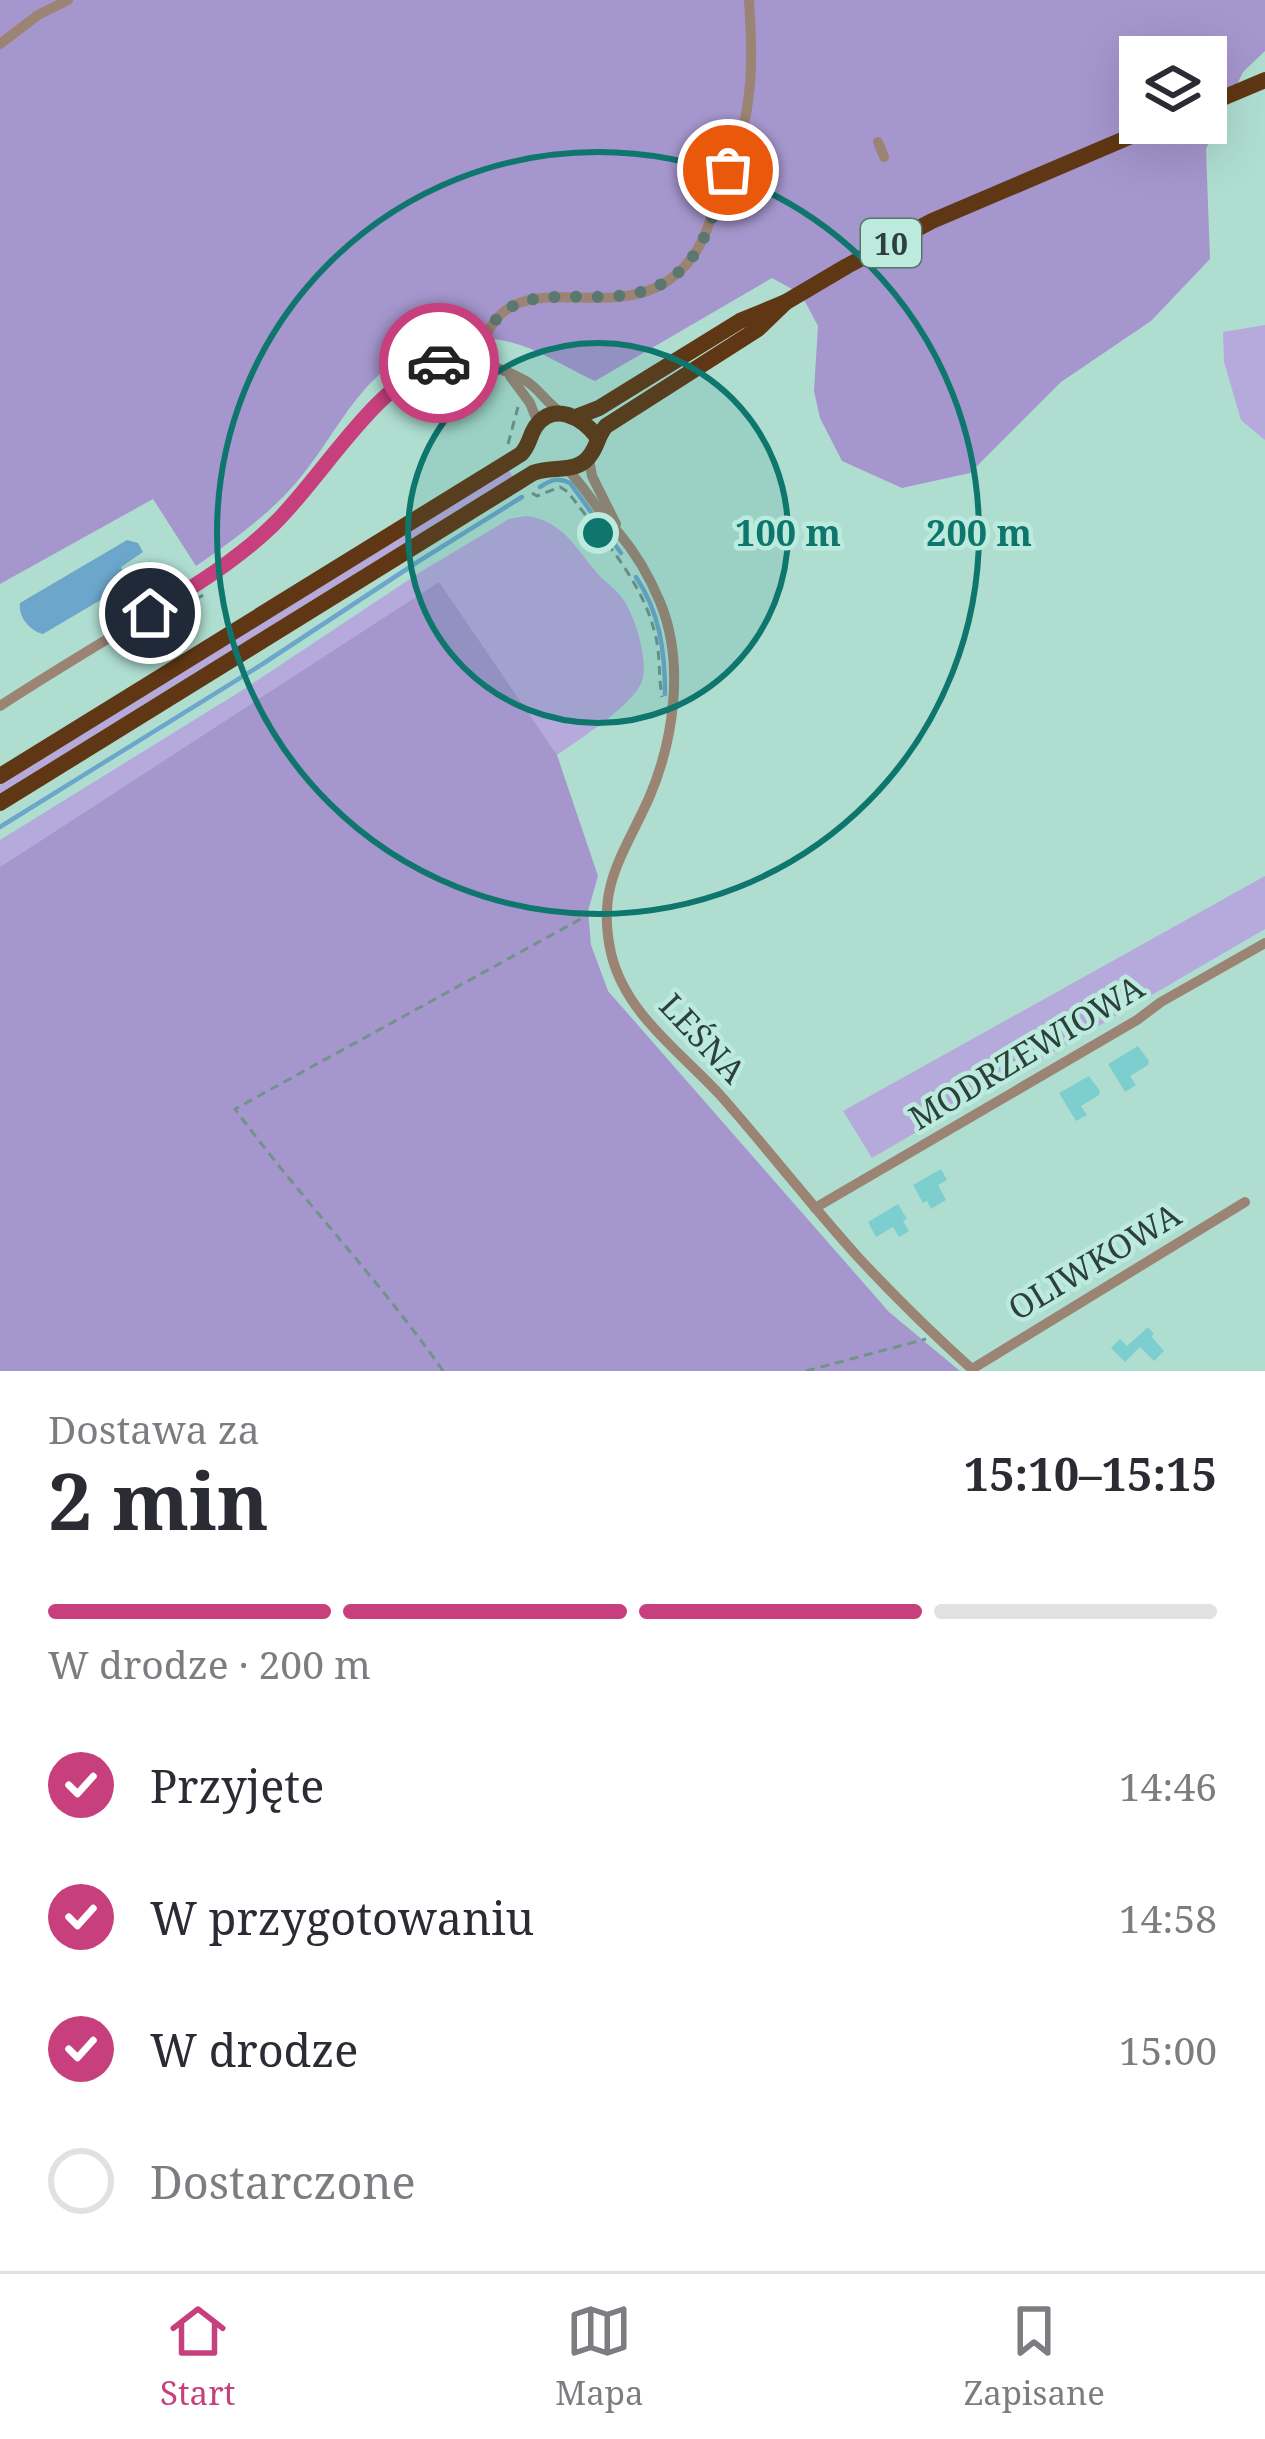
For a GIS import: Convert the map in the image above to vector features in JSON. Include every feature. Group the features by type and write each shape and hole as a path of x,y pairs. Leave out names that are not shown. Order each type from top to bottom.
{"highway":[{"path":"1227,96 1265,80"},
{"name":"10","path":"538,423 548,416 569,416 616,399 740,321 786,302 932,221 1119,141"},
{"name":"10","path":"597,437 605,426 758,329 786,302"},
{"path":"0,803 523,480 541,470 575,467 589,458 597,437 585,423 569,416"},
{"path":"0,776 521,454 538,423"},
{"path":"529,442 540,460 559,468"}],"street":[{"path":"0,44 38,15 68,0"},
{"path":"478,363 490,324 514,304 549,297 644,293 690,261 707,230 748,104 749,0"},
{"path":"878,142 884,157"},
{"path":"0,689 3,704 183,593 249,546 304,493 367,415 405,379 437,364 478,363 530,384 569,416"},
{"path":"508,374 530,403 538,423"},
{"name":"LEŚNA","path":"589,458 592,476 619,533 660,601 669,628 673,671 667,742 656,779 617,863 606,905 606,926 623,986 637,1009 718,1094 861,1261 973,1370"},
{"name":"LEŚNA","path":"559,468 580,482 619,533"},
{"name":"MODRZEWIOWA","path":"815,1208 1161,1002 1264,947"},
{"name":"OLIWKOWA","path":"973,1370 1245,1202"}],"path":[{"path":"527,486 537,496 555,488 568,492 624,569 655,631 660,694 671,715"},
{"path":"443,1371 360,1260 274,1163 235,1109 606,905"},
{"path":"806,1371 936,1335"}],"shaded area":[{"path":"0,0 1265,0 1265,51 1243,72 1227,105 1227,36 1119,36 1119,144 1208,144 1210,259 1151,321 1061,382 970,473 902,488 842,461 820,418 814,391 818,326 801,294 772,278 595,381 532,349 502,340 461,338 416,350 371,383 283,497 196,566 153,499 0,584"},
{"path":"1265,325 1265,440 1241,420 1224,362 1223,332"},
{"path":"508,470 513,476 0,794 0,784"},
{"path":"525,516 558,529 620,595 642,651 644,672 637,690 557,755 438,583 0,867 0,840 241,691 422,571 509,519"},
{"path":"439,582 557,755 598,876 588,911 591,945 608,991 889,1312 960,1371 0,1371 0,867"},
{"path":"1265,876 1265,929 872,1158 843,1111"}],"water":[{"path":"127,540 138,543 143,552 121,567 123,573 150,561 148,572 43,634 26,623 20,603"}],"building":[{"path":"1138,1046 1148,1065 1130,1076 1136,1085 1125,1092 1108,1064"},
{"path":"1089,1076 1099,1095 1081,1106 1087,1115 1076,1121 1059,1093"},
{"path":"941,1169 947,1180 938,1185 946,1200 931,1209 913,1185"},
{"path":"898,1204 909,1231 899,1237 893,1227 876,1237 868,1222"},
{"path":"1148,1327 1164,1351 1154,1361 1140,1347 1125,1362 1111,1348 1120,1339 1127,1346"}],"waterway":[{"path":"540,487 554,480 570,483 621,553"},
{"path":"0,827 522,497"},
{"path":"636,577 660,633 665,694"}],"way so far":[{"path":"439,363 478,363 490,324 514,304 549,297 627,297 663,284 690,261 700,245 728,170"}],"route":[{"path":"150,613 249,546 304,493 387,393 414,372 439,363"}]}
